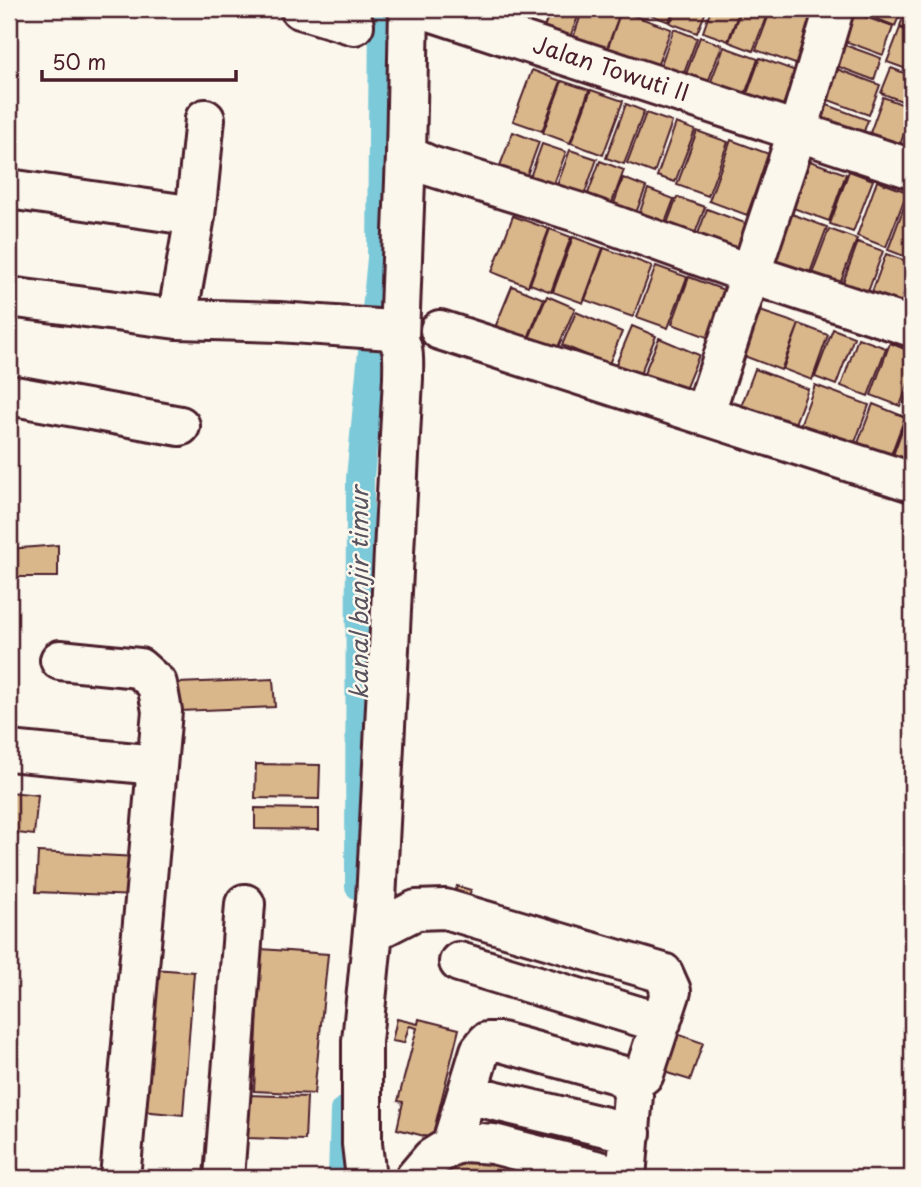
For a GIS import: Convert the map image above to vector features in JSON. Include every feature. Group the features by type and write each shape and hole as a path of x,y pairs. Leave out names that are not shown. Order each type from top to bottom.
{"street":[{"path":"300,9 354,25"},
{"path":"366,1178 362,1144 362,1041 376,900 403,378 402,343 395,333 406,155 409,9"},
{"name":"Jalan Towuti II","path":"424,9 912,169"},
{"path":"704,415 798,130 834,9"},
{"path":"177,319 195,216 205,119"},
{"path":"406,155 430,166 580,213 750,274 912,327"},
{"path":"9,189 195,216"},
{"path":"9,297 177,319 279,322 395,333"},
{"path":"440,330 912,482"},
{"path":"9,395 180,426"},
{"path":"60,660 139,668 157,684 162,711 120,1178"},
{"path":"9,751 157,765"},
{"path":"224,1178 245,904"},
{"path":"373,932 415,910 445,909 663,973 671,991 644,1074 630,1085"},
{"path":"459,962 661,1023"},
{"path":"415,1178 432,1158 451,1146 466,1142 494,1144 627,1178 633,1095 630,1085 620,1074 501,1042 486,1042 480,1051 451,1146"},
{"path":"467,1094 631,1133"}],"building":[{"path":"551,9 581,9 566,47 540,38"},
{"path":"583,9 621,10 603,59 570,47"},
{"path":"648,9 673,9 669,22 646,13"},
{"path":"676,9 707,9 697,33 670,23"},
{"path":"711,9 740,9 728,41 703,32"},
{"path":"741,9 769,9 753,51 729,42"},
{"path":"771,9 813,9 821,12 801,66 756,50"},
{"path":"852,9 902,9 895,26"},
{"path":"906,9 912,9 912,31 900,26"},
{"path":"621,11 671,29 653,77 604,59"},
{"path":"852,12 893,27 883,55 842,40"},
{"path":"900,28 912,32 912,71 887,62"},
{"path":"674,29 697,38 680,84 657,75"},
{"path":"700,37 722,45 704,93 682,85"},
{"path":"842,44 881,58 874,80 834,65"},
{"path":"724,47 758,59 741,105 707,92"},
{"path":"760,58 796,71 778,118 743,105"},
{"path":"834,68 880,85 869,115 823,98"},
{"path":"891,68 912,76 912,105 881,93"},
{"path":"532,70 561,81 542,131 513,121"},
{"path":"562,81 589,90 570,143 543,133"},
{"path":"591,90 623,101 603,155 571,143"},
{"path":"883,97 912,108 897,155 866,144"},
{"path":"822,103 868,120 859,145 812,128"},
{"path":"626,104 644,111 624,164 606,158"},
{"path":"646,113 672,122 654,173 627,163"},
{"path":"676,123 695,130 675,182 657,176"},
{"path":"697,131 728,142 708,196 677,185"},
{"path":"513,132 539,142 523,186 496,176"},
{"path":"731,140 769,154 747,215 709,201"},
{"path":"542,144 566,152 552,189 529,180"},
{"path":"570,150 597,159 582,201 555,191"},
{"path":"600,161 624,170 610,208 586,199"},
{"path":"810,161 846,174 829,221 793,208"},
{"path":"849,171 873,180 853,232 830,224"},
{"path":"623,178 646,187 632,223 610,215"},
{"path":"877,181 907,192 886,247 857,236"},
{"path":"648,189 674,199 660,236 635,226"},
{"path":"910,191 912,192 912,259 888,250"},
{"path":"677,197 705,207 690,247 662,237"},
{"path":"707,209 753,226 739,262 694,245"},
{"path":"789,213 827,227 807,281 768,267"},
{"path":"513,216 549,229 528,286 492,272"},
{"path":"550,229 571,237 551,292 530,284"},
{"path":"829,229 857,239 838,289 810,279"},
{"path":"573,237 603,248 583,303 553,292"},
{"path":"858,242 883,251 865,300 840,291"},
{"path":"604,248 652,266 633,317 585,300"},
{"path":"886,254 912,263 912,272 897,313 868,303"},
{"path":"656,266 687,277 668,328 637,317"},
{"path":"689,277 732,293 715,340 672,324"},
{"path":"912,277 912,319 898,314"},
{"path":"512,286 544,299 526,343 494,330"},
{"path":"547,296 575,308 555,354 527,343"},
{"path":"760,311 799,324 781,370 744,356"},
{"path":"576,312 622,332 609,364 562,345"},
{"path":"799,324 828,335 812,380 783,369"},
{"path":"632,326 656,336 638,379 614,369"},
{"path":"833,329 854,337 836,385 815,377"},
{"path":"659,338 699,355 684,392 643,376"},
{"path":"858,338 886,348 868,396 841,386"},
{"path":"890,343 912,352 912,373 900,406 871,395"},
{"path":"755,369 808,389 794,426 741,407"},
{"path":"912,380 912,406 904,403"},
{"path":"815,385 869,405 852,450 798,431"},
{"path":"873,404 905,417 886,468 853,456"},
{"path":"908,414 912,416 912,477 888,469"},
{"path":"58,545 58,577 9,577 9,549"},
{"path":"273,679 275,707 180,711 178,683"},
{"path":"256,764 320,765 319,799 255,798"},
{"path":"9,792 38,795 34,835 9,832"},
{"path":"255,808 319,809 319,830 255,829"},
{"path":"38,852 138,857 137,896 36,892"},
{"path":"457,886 471,890 465,910 451,906"},
{"path":"261,949 328,954 314,1094 254,1091"},
{"path":"153,969 194,972 183,1115 141,1111"},
{"path":"397,1019 418,1024 419,1019 459,1029 432,1138 397,1129 403,1102 398,1101 417,1028 409,1026 404,1043 392,1041"},
{"path":"677,1034 703,1043 690,1080 664,1072"},
{"path":"248,1095 307,1097 305,1140 246,1138"},
{"path":"470,1156 583,1178 432,1178"}],"waterway":[{"name":"kanal banjir timur","path":"359,886 360,478 381,258 383,9"},
{"name":"kanal banjir timur","path":"342,1178 344,1111"}]}
